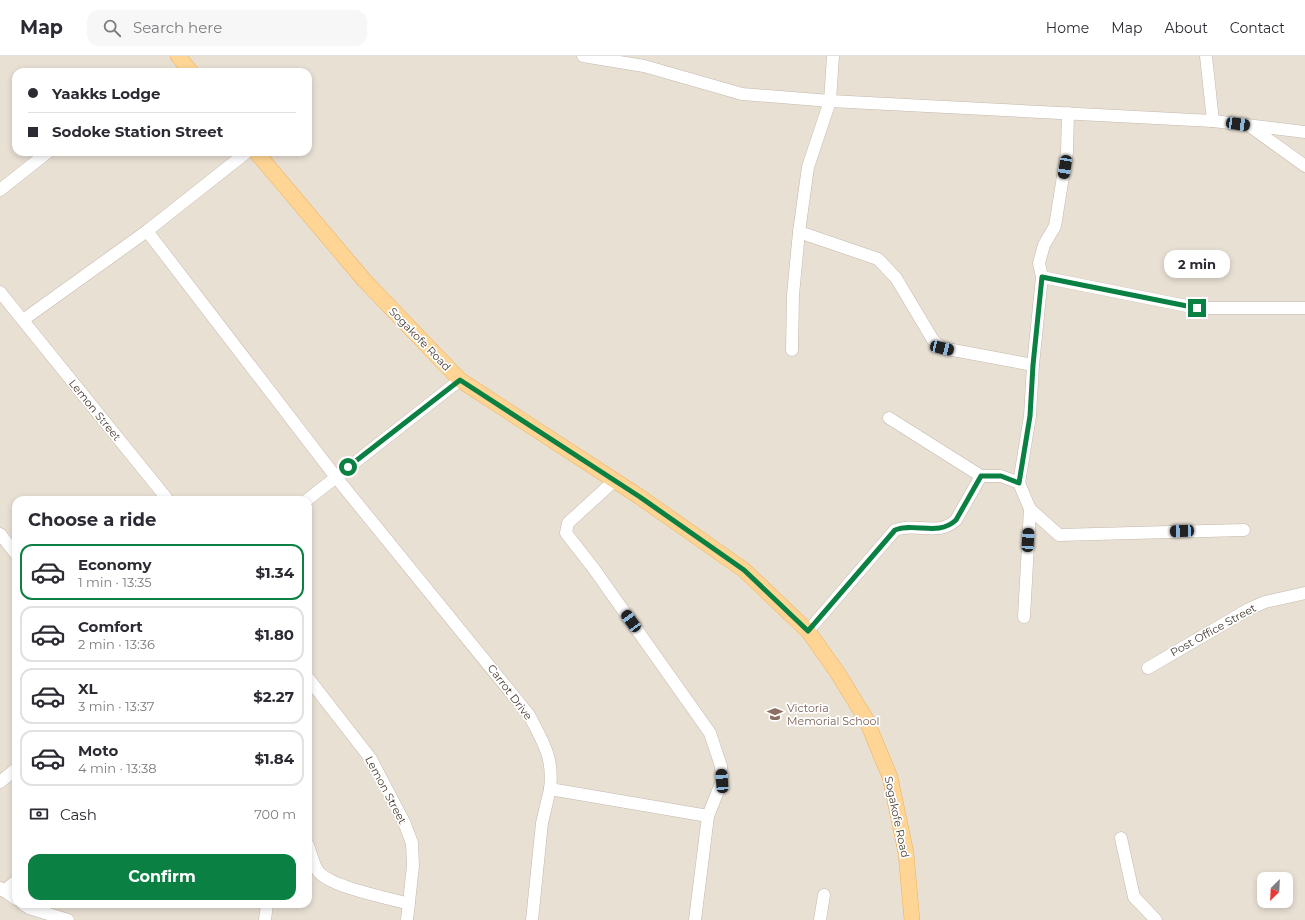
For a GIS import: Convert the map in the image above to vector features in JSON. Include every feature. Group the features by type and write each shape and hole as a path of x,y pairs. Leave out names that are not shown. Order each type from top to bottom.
{"main road":[{"path":"178,56 188,68"},
{"name":"Sogakofe Road","path":"259,156 364,280 460,380 614,481 744,570 808,631 837,672 866,719 890,777 906,853 912,920"}],"street":[{"path":"583,56 642,61 742,94 830,101 1213,121 1305,132"},
{"path":"792,350 793,295 799,232 808,166 830,101 833,56"},
{"path":"1204,58 1213,121"},
{"path":"1068,113 1067,152 1055,226 1044,245 1039,264 1042,277 1033,365 1030,416 1019,483 1030,509 1059,535 1244,530"},
{"path":"1250,126 1305,166"},
{"path":"0,190 43,156"},
{"path":"23,320 148,231 242,156"},
{"name":"Carrot Drive","path":"148,231 335,476 530,715 547,751 552,772 550,789 542,823 532,920"},
{"path":"799,232 878,259 896,278 933,340 942,348 1033,365"},
{"path":"1042,277 1197,308 1305,308"},
{"name":"Lemon Street","path":"0,292 165,496"},
{"path":"312,496 335,476 460,380"},
{"path":"889,418 981,476 1001,476 1019,483"},
{"path":"808,631 895,530 905,526 941,530 950,526 956,520 981,476"},
{"path":"614,481 568,523 566,533 594,569 710,733 721,766 722,781 708,816 695,920"},
{"path":"1024,617 1030,509"},
{"path":"0,534 12,549"},
{"name":"Post Office Street","path":"1148,668 1249,609 1265,602 1305,593"},
{"name":"Lemon Street","path":"312,683 371,759 404,822 412,843 412,866 407,920"},
{"path":"1,778 12,771"},
{"path":"550,789 708,816"},
{"path":"1121,838 1134,897 1156,920"},
{"path":"312,855 318,871 326,879 338,884 409,904"},
{"path":"12,883 2,889 12,896"},
{"path":"820,920 824,895"},
{"path":"29,908 68,920"},
{"path":"265,920 266,908"}],"shaded area":[{"path":"0,56 1305,56 1305,920 0,920"}],"place":[{"name":"Victoria Memorial School","path":"775,714"}],"route":[{"path":"348,467 460,380 640,497 744,570 808,631 895,530 905,526 941,530 950,526 956,520 981,476 1001,476 1019,483 1030,416 1033,365 1042,277 1197,308"}]}
